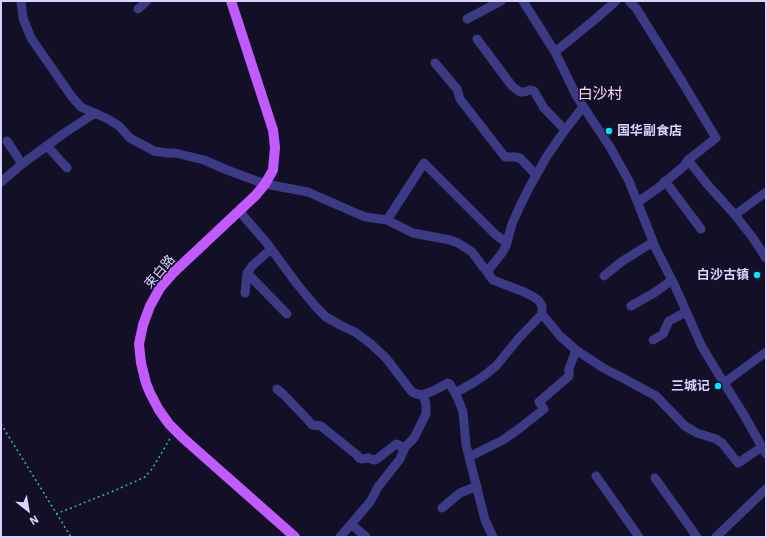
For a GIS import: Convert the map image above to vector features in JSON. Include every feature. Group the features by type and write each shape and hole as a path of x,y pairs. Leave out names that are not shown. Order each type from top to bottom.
{"main road":[{"name":"束白路","path":"231,1 273,130 276,155 274,170 256,195 167,280 158,293 150,306 143,325 139,344 141,363 150,393 164,417 176,430 295,537"}],"street":[{"path":"21,1 23,18 31,38 81,107 108,119 119,126 130,138 154,151 175,153 204,160 265,184 308,192 358,214 366,217 386,220 413,233 458,243 472,252 492,280 524,292 539,301 542,306 542,314 560,336 576,350 605,369 656,396 685,426 697,433 722,443 738,464 764,451 702,346 653,242 629,181 610,147 577,97 555,52 523,1"},
{"path":"138,9 147,1"},
{"path":"468,19 501,1"},
{"path":"555,52 616,1"},
{"path":"629,1 636,8 716,138 688,160 684,166 638,202"},
{"path":"478,39 512,86 520,92 530,90 534,91 544,108 565,130"},
{"path":"435,63 457,89 460,99 505,157 520,158 536,175"},
{"path":"487,272 502,253 520,206 546,156 583,107"},
{"path":"1,182 22,164 95,113"},
{"path":"7,141 22,164"},
{"path":"47,146 67,168"},
{"path":"688,160 735,215 766,258"},
{"path":"386,220 424,164 496,235 507,243"},
{"path":"665,181 701,229"},
{"path":"735,215 766,192"},
{"path":"240,211 300,288 326,317 364,338 386,358 412,392 423,394 433,391 448,383 450,384 463,412 465,438 469,457 485,520 493,537"},
{"path":"604,276 621,262 653,242"},
{"path":"245,293 248,274 252,266 271,249"},
{"path":"248,274 287,314"},
{"path":"631,306 654,293 672,280"},
{"path":"653,340 663,334 669,321 686,312"},
{"path":"455,392 473,383 496,366 519,338 542,314"},
{"path":"469,457 503,440 544,409 539,402 569,376 569,369 576,350"},
{"path":"724,383 766,352"},
{"path":"277,389 312,425 321,426 359,458 377,459 396,444 404,449"},
{"path":"340,537 370,502 378,487 401,457 404,449 414,438 426,414 426,404 423,394"},
{"path":"596,476 639,537"},
{"path":"654,478 697,537"},
{"path":"442,508 460,493 477,486"},
{"path":"716,537 766,489"},
{"path":"351,524 366,537"}],"path":[{"path":"1,424 71,537"},
{"path":"56,514 145,477 152,469 176,430"}],"place":[{"name":"国华副食店","path":"609,131"},
{"name":"白沙古镇","path":"757,275"},
{"name":"三城记","path":"718,386"}],"district":[{"name":"白沙村","path":"600,95"}]}
